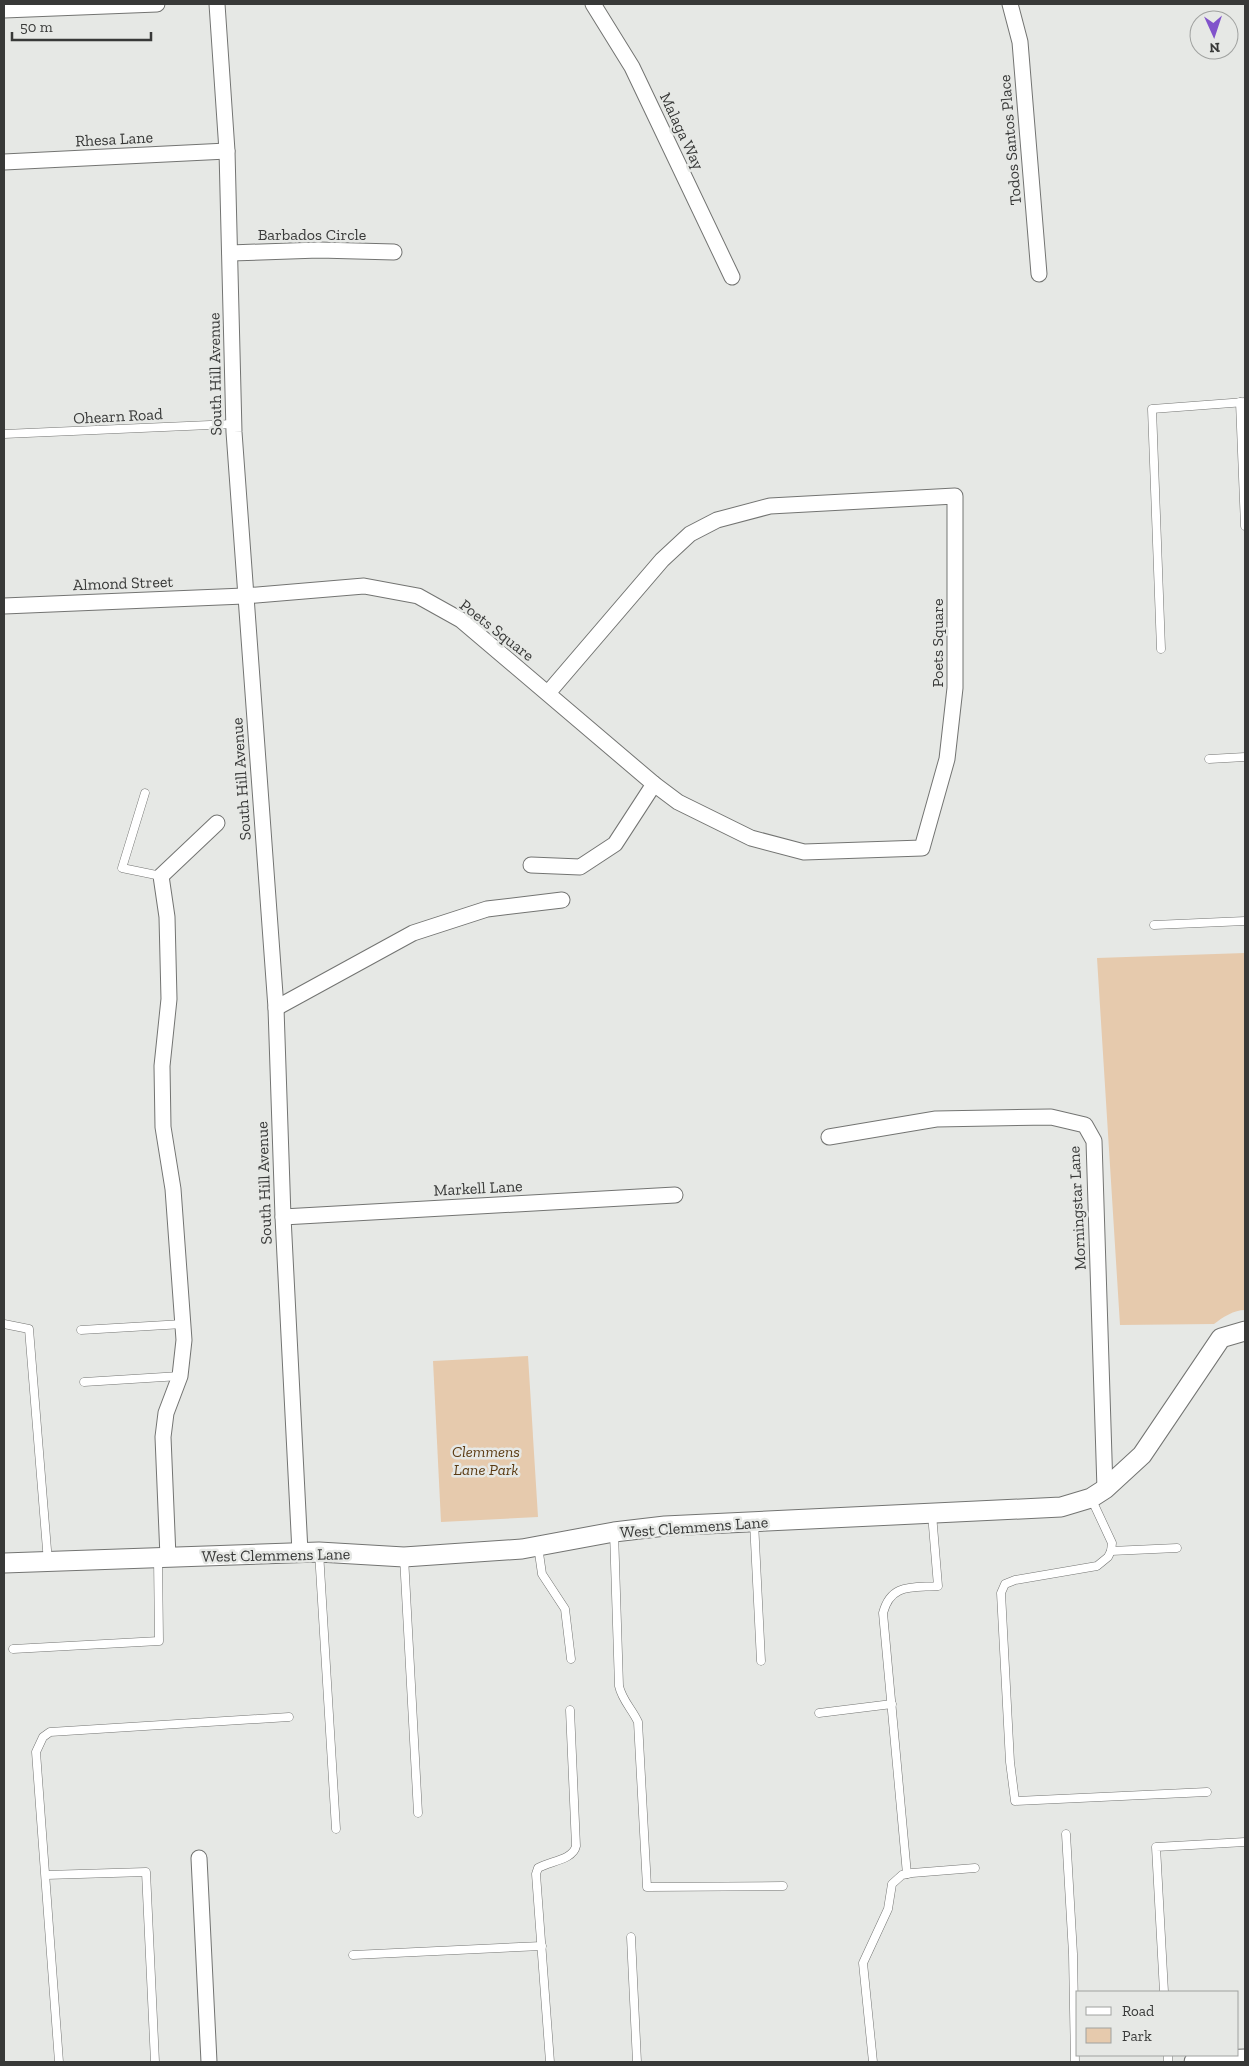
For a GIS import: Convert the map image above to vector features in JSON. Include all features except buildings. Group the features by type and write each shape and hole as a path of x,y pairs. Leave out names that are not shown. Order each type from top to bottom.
{"main road":[{"path":"1195,2062 1245,2060"}],"street":[{"path":"4,10 157,4"},
{"name":"South Hill Avenue","path":"217,4 227,150 233,424 244,596 276,1008 283,1217 310,1552"},
{"name":"Malaga Way","path":"593,4 632,67 732,277"},
{"name":"Todos Santos Place","path":"1010,4 1020,42 1039,274"},
{"name":"Rhesa Lane","path":"4,162 227,150"},
{"name":"Barbados Circle","path":"230,253 319,250 394,252"},
{"name":"Poets Square","path":"244,596 364,586 418,596 461,620 654,784 678,802 751,838 804,852 922,848 947,759 955,688 955,496 770,506 717,520 690,534 662,560 548,693"},
{"name":"Almond Street","path":"4,606 244,596"},
{"path":"530,865 580,867 615,844 654,784"},
{"path":"163,1558 162,1437 166,1413 180,1376 184,1340 173,1189 163,1126 162,1066 169,999 167,918 161,876 217,823"},
{"path":"276,1008 349,970 412,933 487,909 562,900"},
{"name":"Morningstar Lane","path":"830,1137 936,1119 1051,1117 1085,1125 1094,1141 1098,1493"},
{"name":"Markell Lane","path":"283,1217 675,1195"},
{"name":"West Clemmens Lane","path":"4,1564 310,1552 404,1557 538,1546 614,1532 665,1526 1062,1507 1098,1493 1142,1455 1220,1338 1245,1331"},
{"path":"199,1858 209,2062"}],"lane":[{"path":"1161,649 1152,409 1243,402 1245,526"},
{"name":"Ohearn Road","path":"4,434 233,424"},
{"path":"1209,759 1245,757"},
{"path":"145,794 122,868 161,876"},
{"path":"1154,925 1245,921"},
{"path":"4,1324 29,1329 48,1562"},
{"path":"82,1330 183,1324"},
{"path":"84,1382 180,1376"},
{"path":"1098,1493 1112,1543 1108,1557 1097,1566 1015,1580 1004,1584 1001,1593 1010,1762 1015,1801 1207,1792"},
{"path":"907,1874 883,1613 886,1601 902,1589 938,1586 932,1514"},
{"path":"754,1522 761,1661"},
{"path":"614,1532 619,1686 622,1696 638,1722 647,1887 783,1886"},
{"path":"538,1546 542,1574 565,1609 571,1659"},
{"path":"1111,1551 1177,1548"},
{"path":"310,1552 336,1829"},
{"path":"404,1557 418,1813"},
{"path":"13,1649 159,1641 163,1558"},
{"path":"819,1713 892,1704"},
{"path":"550,2062 536,1874 538,1868 575,1852 570,1710"},
{"path":"59,2062 36,1752 43,1737 50,1732 289,1716"},
{"path":"1066,1834 1073,1954 1075,2062"},
{"path":"1164,1991 1156,1847 1245,1842"},
{"path":"873,2062 863,1963 888,1910 892,1884 902,1875 907,1874 974,1868"},
{"path":"46,1875 146,1872 155,2062"},
{"path":"631,1938 637,2062"},
{"path":"352,1956 542,1946"}],"green space":[{"path":"1245,953 1245,1310 1229,1314 1214,1324 1120,1325 1097,958"},
{"name":"Clemmens Lane Park","path":"528,1356 538,1517 441,1522 433,1361"}]}
